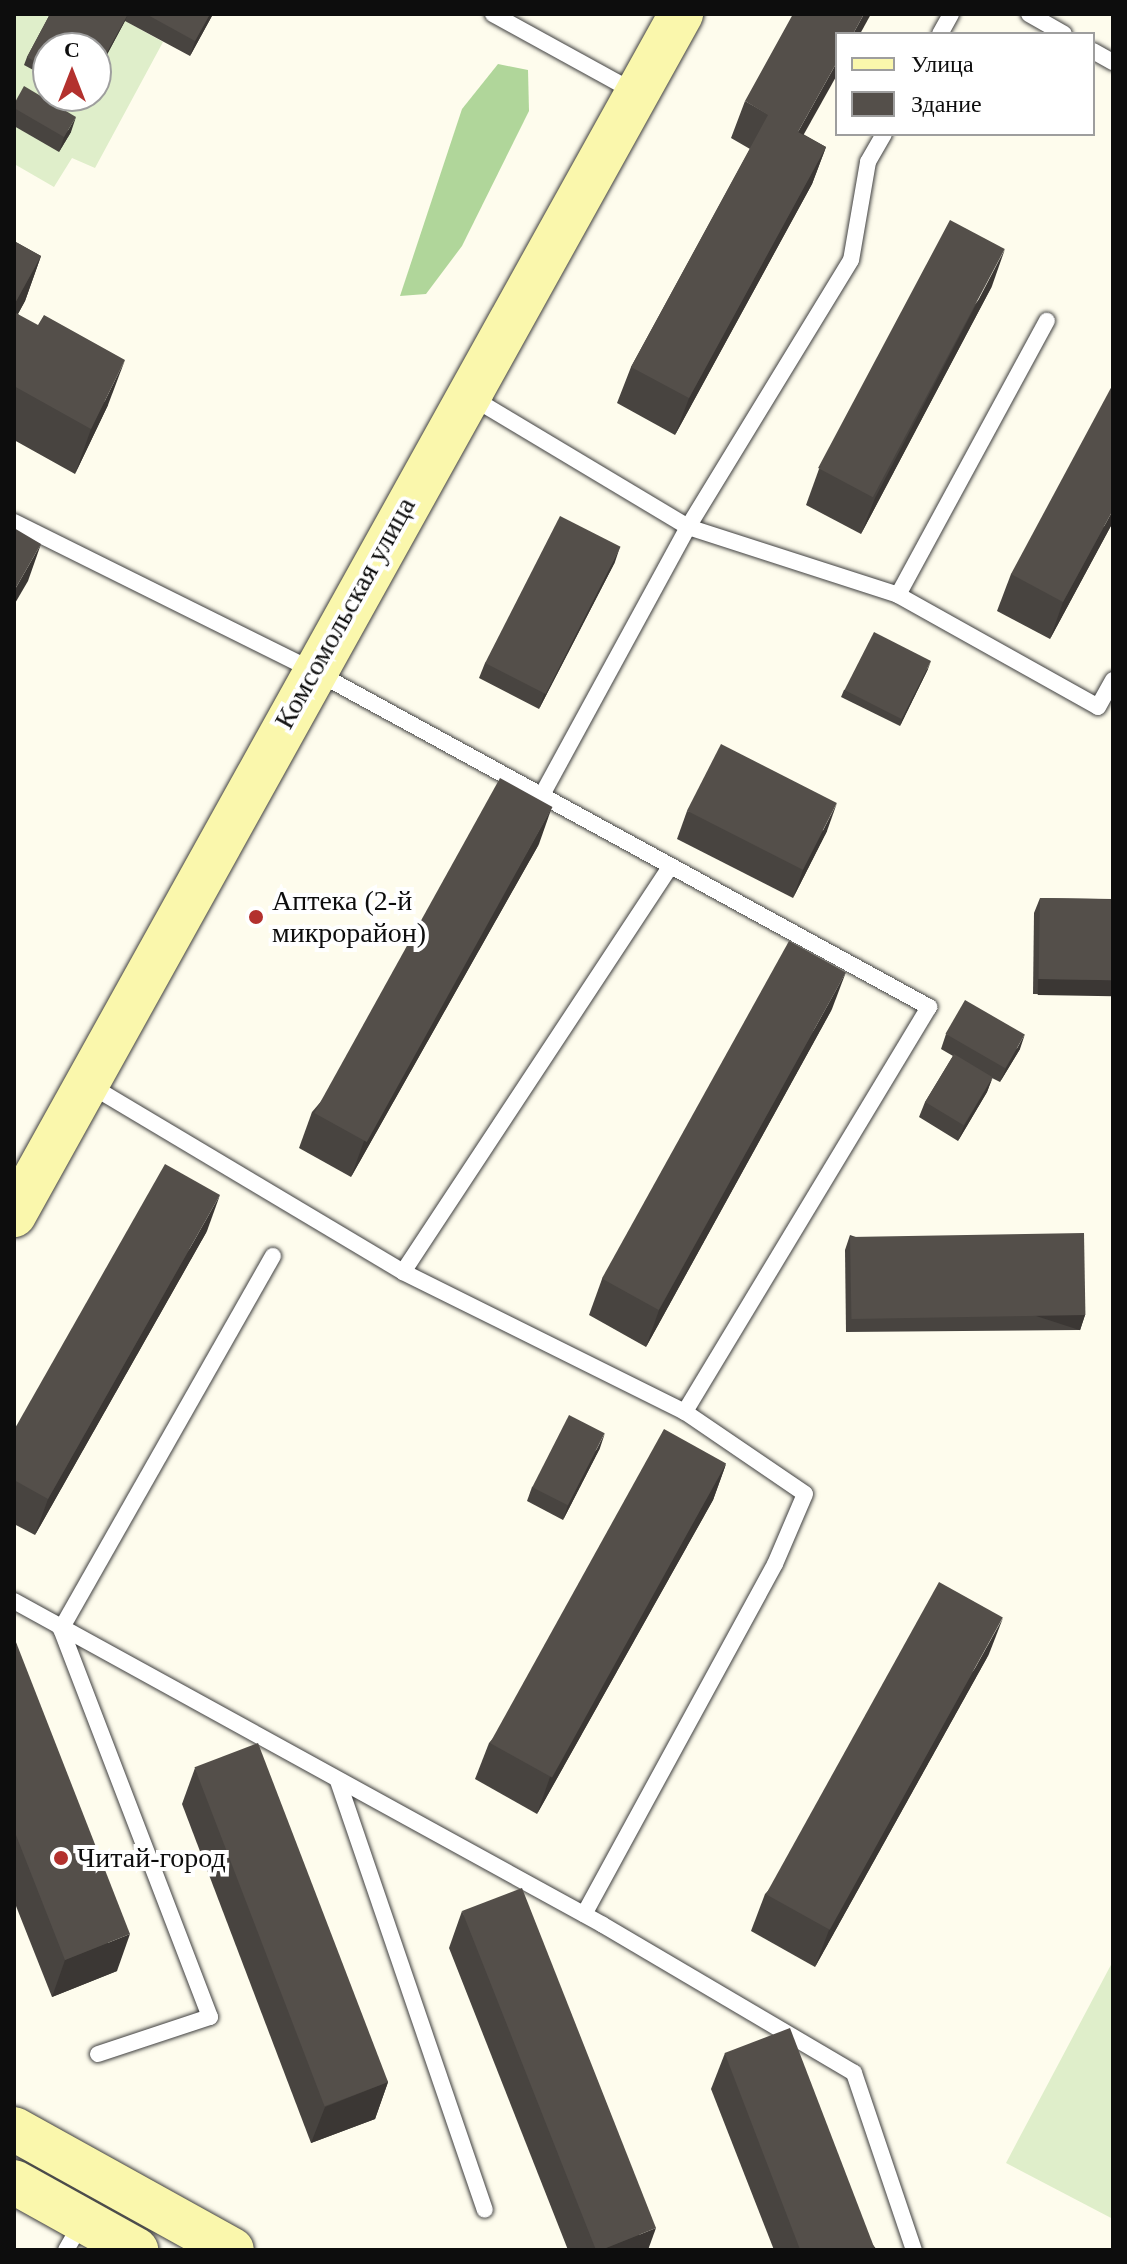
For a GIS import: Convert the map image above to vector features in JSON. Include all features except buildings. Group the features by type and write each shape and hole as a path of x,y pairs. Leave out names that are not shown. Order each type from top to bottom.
{"main road":[{"name":"Комсомольская улица","path":"14,1215 465,393 681,14"},
{"path":"14,2129 232,2250"},
{"path":"14,2182 74,2235 133,2248 153,2207"}],"lane":[{"path":"493,14 636,92"},
{"path":"941,32 951,14"},
{"path":"1029,14 1060,32"},
{"path":"1095,52 1113,62"},
{"path":"542,795 688,527 851,260 868,162 883,136"},
{"path":"898,595 1047,321"},
{"path":"465,393 688,527 898,595 1098,707 1113,680"},
{"path":"14,522 314,671 542,795 668,870 929,1007 685,1412"},
{"path":"403,1272 668,870"},
{"path":"87,1083 403,1272 685,1412 787,1478 805,1501 584,1914"},
{"path":"61,1629 273,1256"},
{"path":"14,1601 584,1914 854,2073 914,2250"},
{"path":"61,1629 210,2017 98,2054"},
{"path":"338,1781 485,2210"}],"green space":[{"path":"14,14 113,14 163,42 95,168 72,158 54,187 16,165"},
{"path":"498,64 528,70 529,111 462,246 426,294 400,296 462,109"},
{"path":"1113,1961 1113,2219 1006,2163"}],"place":[{"name":"Аптека (2-й микрорайон)","path":"256,917"},
{"name":"Читай-город","path":"61,1858"}]}
